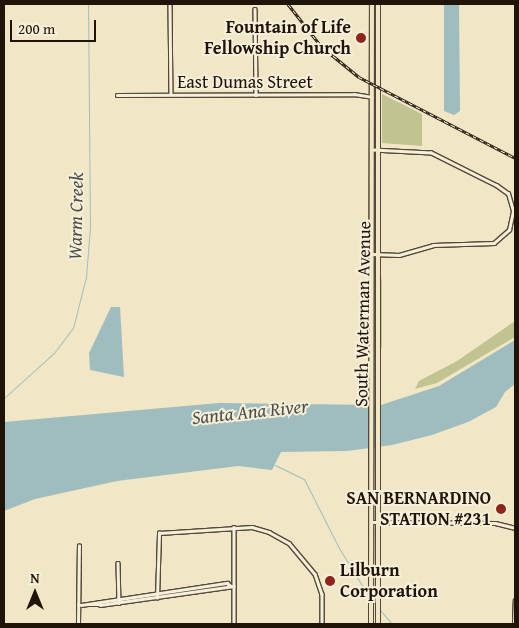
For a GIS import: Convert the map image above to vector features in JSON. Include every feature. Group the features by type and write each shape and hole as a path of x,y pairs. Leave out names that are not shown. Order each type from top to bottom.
{"main road":[{"name":"South Waterman Avenue","path":"371,624 374,254 372,4"},
{"name":"South Waterman Avenue","path":"374,254 379,151 378,4"},
{"name":"South Waterman Avenue","path":"373,453 377,522 378,624"}],"street":[{"path":"170,4 171,94"},
{"path":"255,9 256,95"},
{"name":"East Dumas Street","path":"116,95 354,94 372,97"},
{"path":"373,150 431,153 497,186 512,202 512,224 505,236 494,243 433,245 399,255 374,254"},
{"path":"371,522 496,523 515,528"},
{"path":"234,527 234,624"},
{"path":"157,598 156,538 163,531 234,527 269,532 292,546 315,574 322,594 322,624"},
{"path":"78,624 80,605 79,546"},
{"path":"118,563 119,603"},
{"path":"80,605 227,583 233,586"},
{"path":"80,605 119,603 233,586"},
{"path":"514,624 515,600"}],"green space":[{"path":"382,94 422,114 422,146 382,143"},
{"path":"382,275 382,347 379,351 380,291"},
{"path":"515,321 515,337 437,383 415,389 419,381 457,361"}],"water":[{"path":"444,5 459,5 460,111 454,115 444,111"},
{"path":"111,307 120,307 124,377 90,370 89,353"},
{"name":"Santa Ana River","path":"515,340 515,384 505,392 496,407 468,422 432,435 392,445 347,451 281,452 272,470 238,466 117,481 35,499 4,511 4,422 219,403 381,405 439,386"}],"waterway":[{"name":"Warm Creek","path":"4,398 54,353 73,328 86,277 90,227 88,4"},
{"path":"275,465 304,479 339,548 369,597"},
{"path":"372,600 377,606"},
{"path":"380,610 392,624"}],"railway":[{"path":"288,4 321,46 359,77 515,158"}],"place":[{"name":"Fountain of Life Fellowship Church","path":"361,38"},
{"name":"SAN BERNARDINO STATION #231","path":"501,509"},
{"name":"Lilburn Corporation","path":"330,581"}]}
